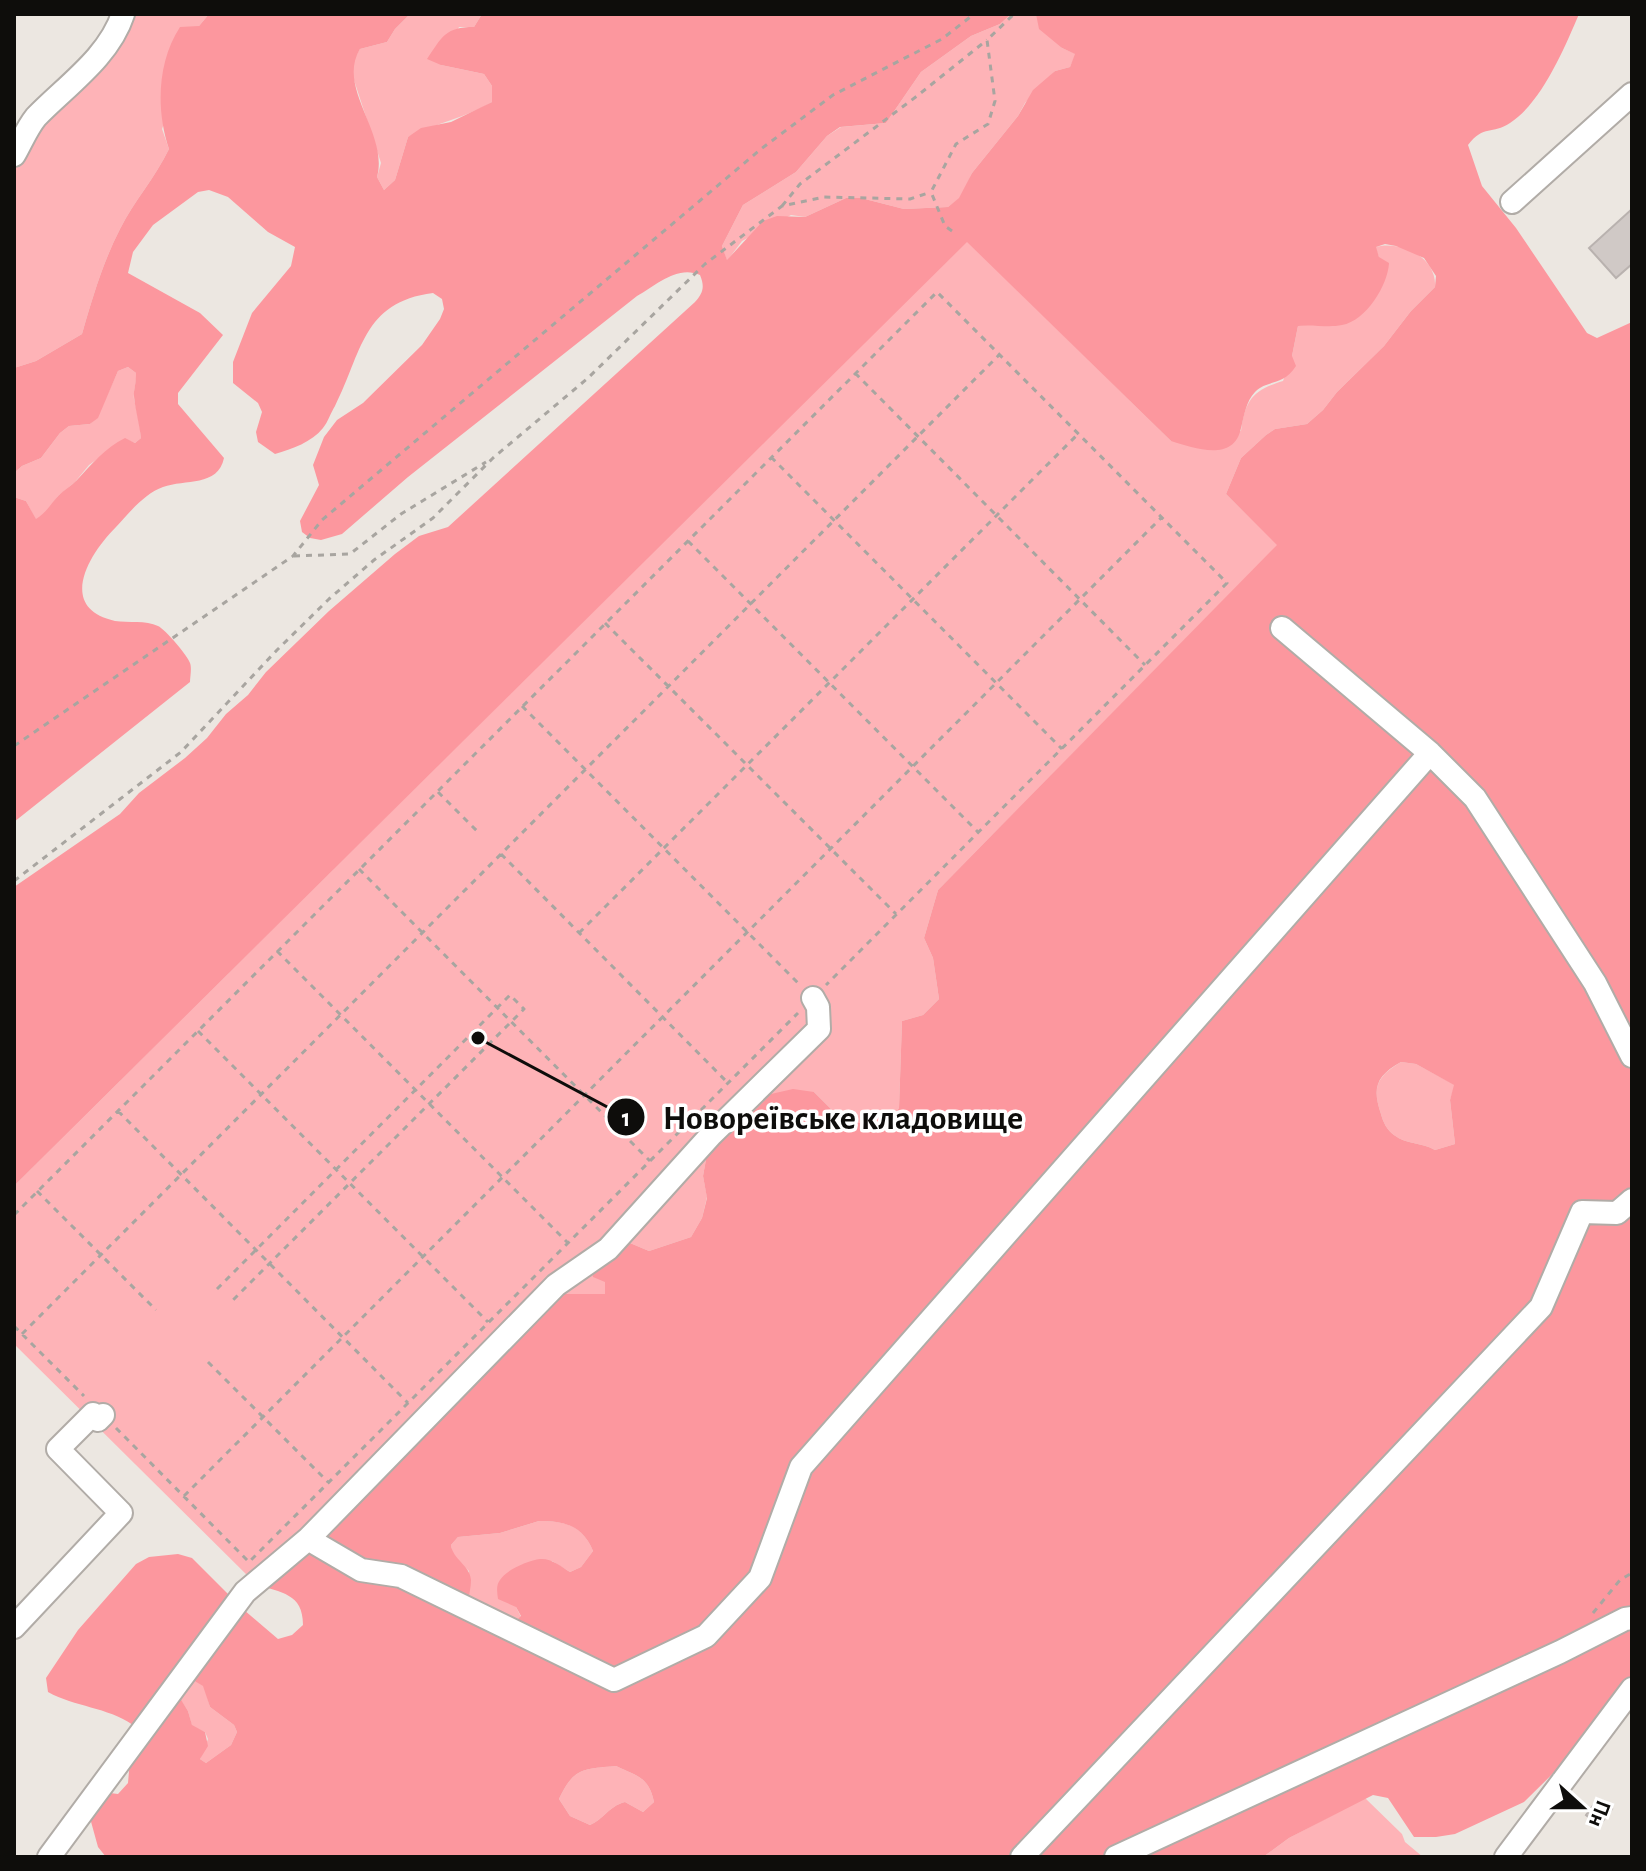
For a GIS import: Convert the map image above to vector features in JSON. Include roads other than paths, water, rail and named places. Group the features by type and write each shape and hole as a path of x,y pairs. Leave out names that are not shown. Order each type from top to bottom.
{"street":[{"path":"14,155 33,120 83,73 118,29 123,14"},
{"path":"1512,202 1632,94"},
{"path":"1282,628 1430,753 1475,798 1595,983 1632,1056"},
{"path":"308,1539 361,1570 401,1576 614,1680 706,1636 760,1578 801,1467 1430,753"},
{"path":"49,1857 245,1592 308,1539 556,1285 608,1249 711,1135 819,1029 818,1007 813,998"},
{"path":"1022,1857 1541,1307 1582,1212 1617,1213 1632,1200"},
{"path":"14,1627 121,1513 58,1449 93,1414 98,1420 103,1415"},
{"path":"1116,1857 1632,1618"},
{"path":"1506,1857 1632,1689"}],"place":[{"name":"Новореївське кладовище","path":"478,1038"}]}
